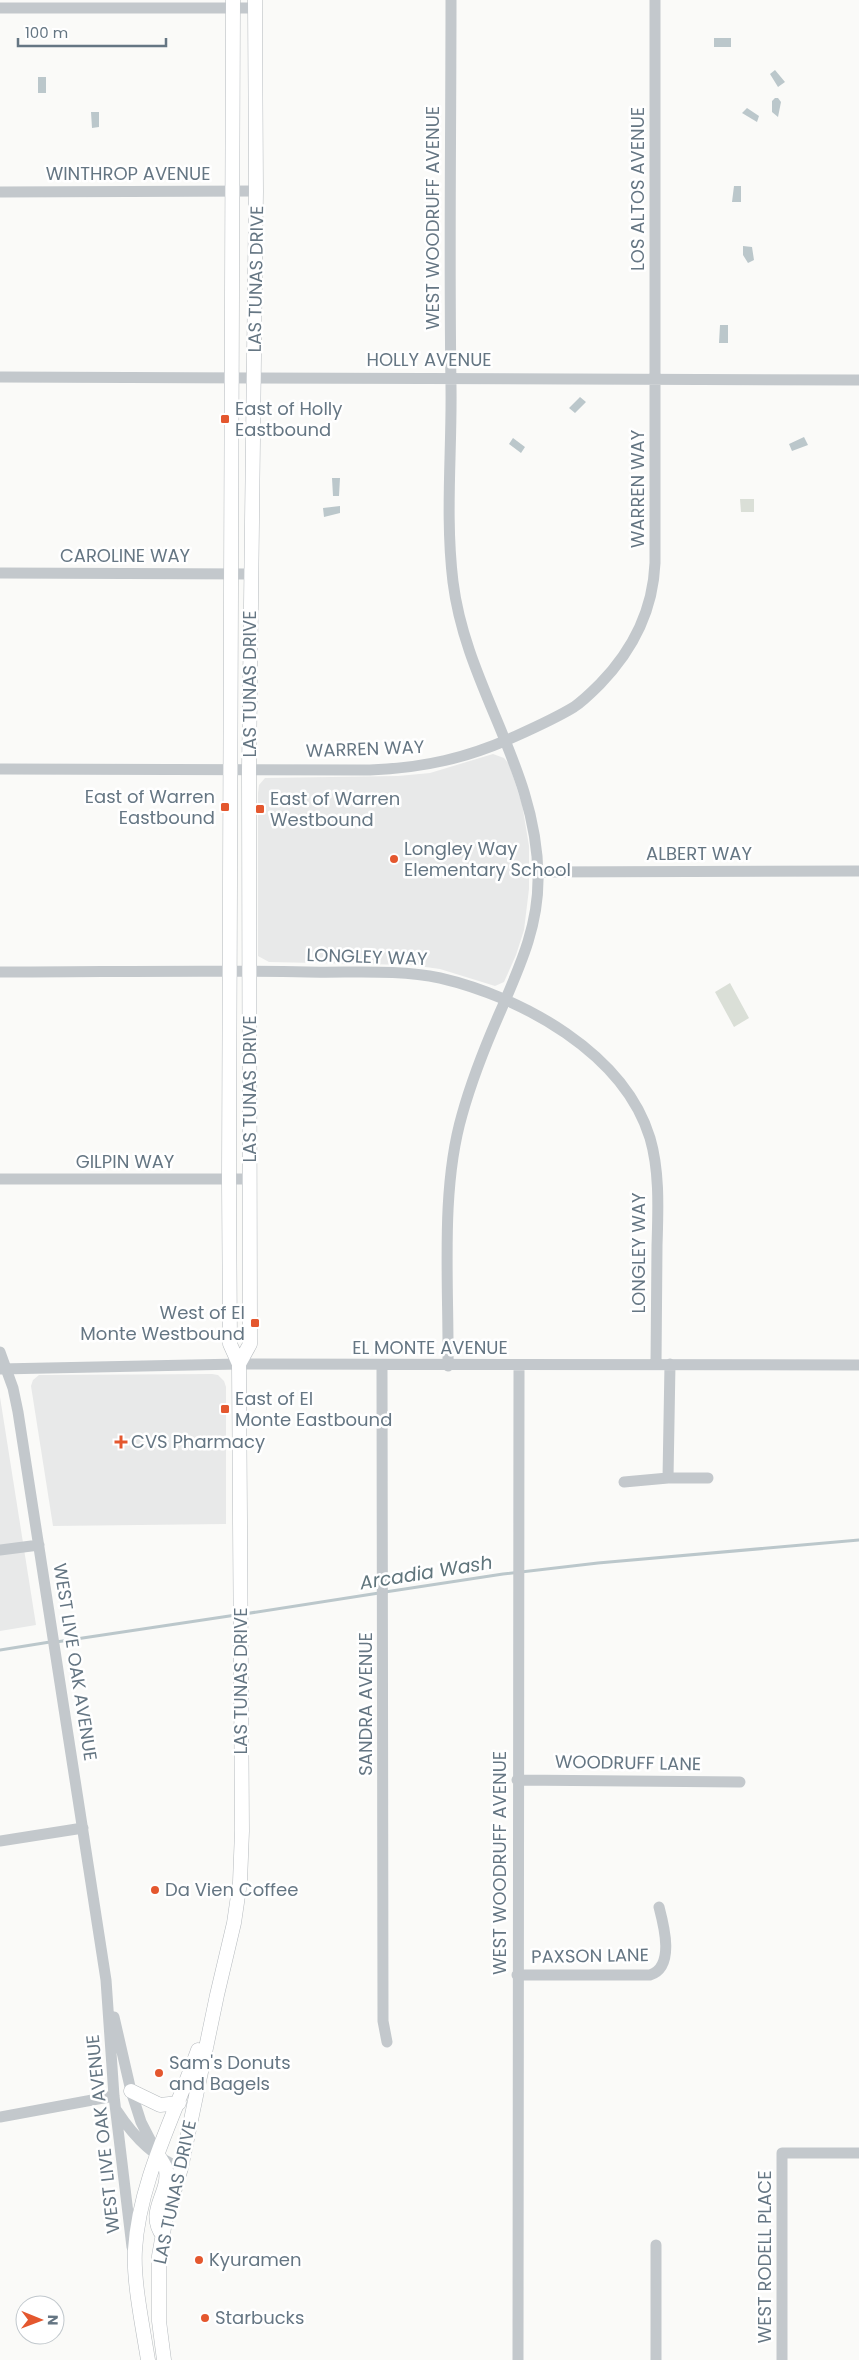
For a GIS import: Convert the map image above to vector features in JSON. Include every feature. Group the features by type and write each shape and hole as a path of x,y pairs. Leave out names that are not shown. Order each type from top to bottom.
{"main road":[{"name":"LAS TUNAS DRIVE","path":"164,2360 158,2282 163,2236 181,2168 234,1923 240,1882 242,1831 239,1364 230,1344 228,1180 231,971 230,574 233,4"},
{"name":"LAS TUNAS DRIVE","path":"239,1364 250,1348 249,770 250,574 255,377 255,4"},
{"name":"LAS TUNAS DRIVE","path":"148,2360 135,2252 137,2226 158,2155 179,2103 217,1995"},
{"path":"131,2091 160,2105 179,2103"},
{"path":"158,2155 166,2169 165,2182 155,2216 158,2229 163,2236"}],"street":[{"name":"WEST WOODRUFF AVENUE","path":"448,1366 451,1168 461,1118 472,1081 524,957 532,933 538,894 534,823 528,800 506,740 474,669 464,635 453,582 448,511 451,0"},
{"name":"LOS ALTOS AVENUE","path":"655,0 655,378"},
{"path":"0,8 19,4 255,4"},
{"name":"WINTHROP AVENUE","path":"0,192 256,191"},
{"name":"HOLLY AVENUE","path":"0,376 859,380"},
{"name":"WARREN WAY","path":"0,769 370,770 426,765 471,754 543,724 576,706 619,664 638,633 650,604 654,584 655,378"},
{"name":"CAROLINE WAY","path":"0,573 250,574"},
{"name":"ALBERT WAY","path":"538,872 859,871"},
{"name":"LONGLEY WAY","path":"0,972 249,971 408,974 440,978 506,1000 570,1037 604,1063 624,1086 638,1108 650,1139 655,1164 658,1209 656,1364"},
{"name":"GILPIN WAY","path":"0,1179 250,1179"},
{"name":"WEST LIVE OAK AVENUE","path":"0,1352 2,1369 12,1388 18,1412 84,1828 106,1980 114,2096 122,2174 138,2284"},
{"name":"EL MONTE AVENUE","path":"2,1369 239,1364 382,1366 859,1365"},
{"path":"668,1478 670,1364"},
{"name":"SANDRA AVENUE","path":"382,1366 383,2021 387,2042"},
{"name":"WEST WOODRUFF AVENUE","path":"518,1366 518,2360"},
{"path":"624,1482 668,1478 708,1478"},
{"path":"0,1550 39,1545"},
{"name":"WOODRUFF LANE","path":"517,1780 740,1782"},
{"path":"0,1841 84,1828"},
{"name":"PAXSON LANE","path":"517,1975 650,1975 656,1973 661,1969 665,1956 664,1930 659,1907"},
{"name":"WEST LIVE OAK AVENUE","path":"106,1980 131,2091 142,2122 158,2155"},
{"path":"0,2117 114,2096"},
{"path":"116,2109 131,2132 170,2164 181,2168"},
{"name":"WEST RODELL PLACE","path":"782,2360 782,2153 859,2153"},
{"path":"656,2245 656,2360"}],"shaded area":[{"path":"714,38 731,38 731,47 714,47"},
{"path":"775,70 785,82 778,87 770,74"},
{"path":"38,77 46,77 46,93 38,93"},
{"path":"778,98 781,102 778,117 772,112 772,101"},
{"path":"747,108 759,116 757,122 742,113"},
{"path":"91,112 99,112 99,127 92,128"},
{"path":"734,186 741,186 741,202 732,202"},
{"path":"743,246 752,247 754,260 748,263 743,255"},
{"path":"720,325 728,325 728,343 719,343"},
{"path":"580,397 586,402 575,413 569,408"},
{"path":"804,437 808,445 792,451 789,444"},
{"path":"513,438 525,447 521,453 509,444"},
{"path":"332,478 340,478 339,496 333,496"},
{"path":"740,499 754,499 754,512 741,512"},
{"path":"340,506 340,513 324,517 323,508"},
{"name":"Longley Way Elementary School","path":"493,754 504,758 509,764 522,804 529,846 529,889 524,930 516,955 504,982 495,986 440,969 411,965 269,962 258,956 258,793 259,785 265,778 398,776 430,773"},
{"path":"730,983 749,1018 734,1027 715,992"},
{"path":"39,1375 218,1375 224,1381 226,1387 226,1524 53,1526 31,1386 33,1380"},
{"path":"0,1397 36,1625 0,1631"}],"waterway":[{"name":"Arcadia Wash","path":"385,1592 503,1574 598,1563 859,1540"},
{"name":"Arcadia Wash","path":"244,1614 379,1593"},
{"name":"Arcadia Wash","path":"56,1642 236,1615"},
{"name":"Arcadia Wash","path":"0,1650 50,1642"}],"place":[{"name":"East of Holly Eastbound","path":"225,419"},
{"name":"East of Warren Eastbound","path":"225,807"},
{"name":"East of Warren Westbound","path":"260,809"},
{"name":"Longley Way Elementary School","path":"394,859"},
{"name":"West of El Monte Westbound","path":"255,1323"},
{"name":"East of El Monte Eastbound","path":"225,1409"},
{"name":"CVS Pharmacy","path":"121,1442"},
{"name":"Da Vien Coffee","path":"155,1890"},
{"name":"Sam's Donuts and Bagels","path":"159,2073"},
{"name":"Kyuramen","path":"199,2260"},
{"name":"Starbucks","path":"205,2318"}]}
